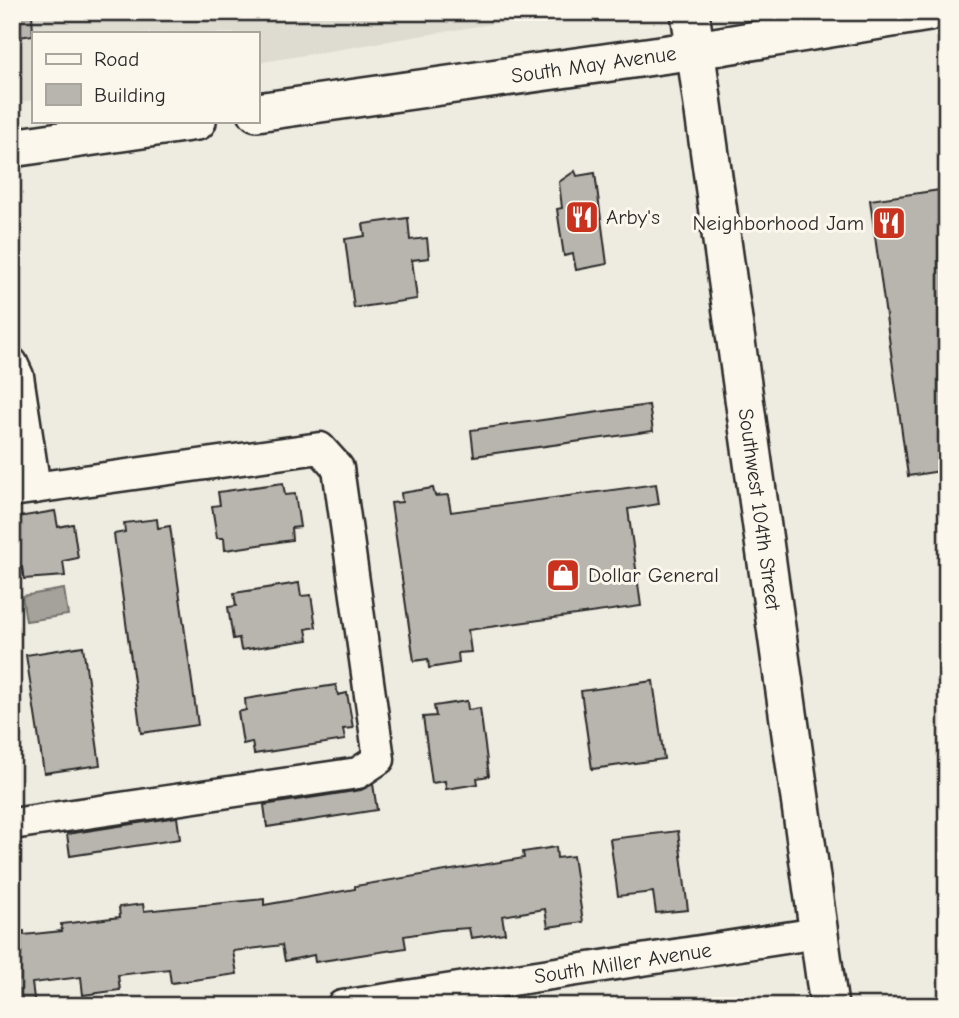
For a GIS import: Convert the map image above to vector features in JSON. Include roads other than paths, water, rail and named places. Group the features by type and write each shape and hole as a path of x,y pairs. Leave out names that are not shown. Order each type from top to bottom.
{"main road":[{"name":"Southwest 104th Street","path":"690,12 829,1006"},
{"name":"South May Avenue","path":"259,112 695,50 929,12"},
{"path":"12,148 190,122"}],"street":[{"path":"12,363 18,376 23,490 320,448 338,468 379,759 358,773 12,824"},
{"name":"South Miller Avenue","path":"342,1006 818,933"}],"place":[{"name":"Arby's","path":"582,217"},
{"name":"Neighborhood Jam","path":"889,223"},
{"name":"Dollar General","path":"563,575"}]}
